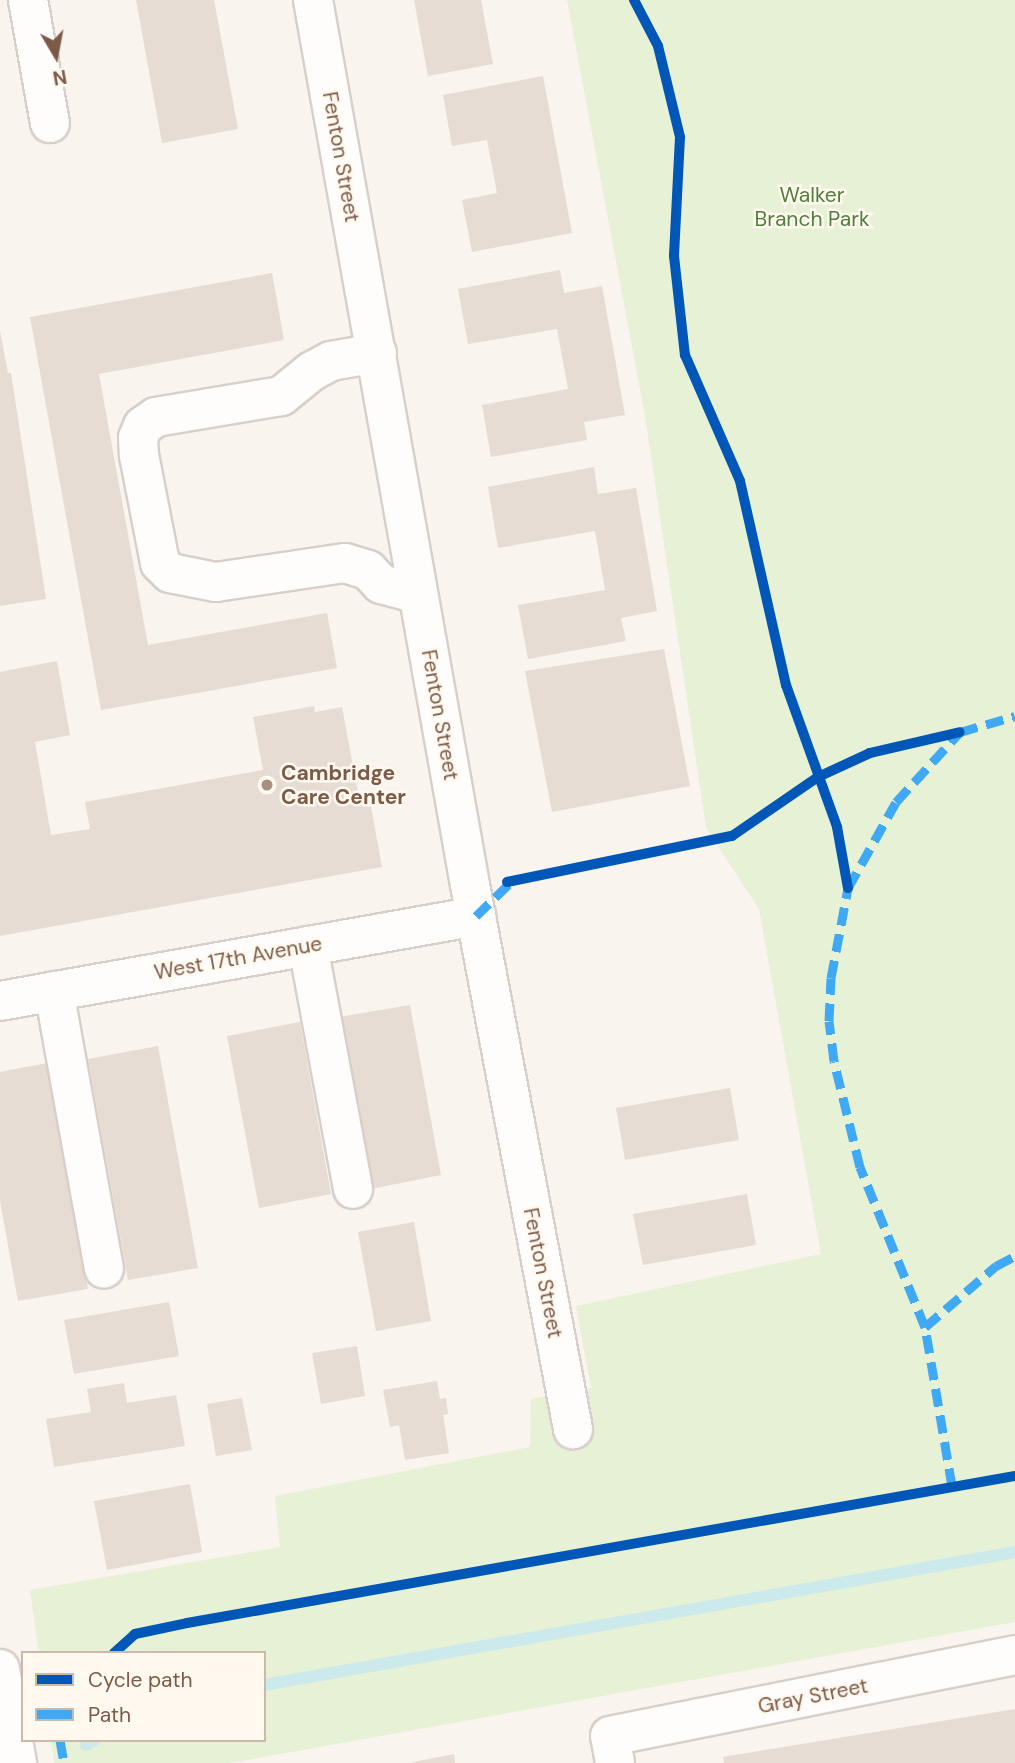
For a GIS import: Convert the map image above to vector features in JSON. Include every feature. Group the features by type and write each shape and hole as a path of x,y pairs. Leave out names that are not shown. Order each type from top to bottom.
{"street":[{"path":"28,0 50,123"},
{"name":"Fenton Street","path":"313,0 476,916 573,1429"},
{"path":"377,353 331,360 312,370 281,396 156,417 143,426 138,438 139,455 160,563 170,573 216,582 345,563 368,570 381,584 418,594"},
{"name":"West 17th Avenue","path":"0,1001 476,916"},
{"path":"308,946 352,1189"},
{"path":"54,991 104,1269"},
{"name":"Gray Street","path":"612,1749 1015,1655"},
{"path":"0,1669 17,1763"}],"green space":[{"name":"Walker Branch Park","path":"567,0 1015,0 1015,1622 230,1763 54,1763 51,1742 266,1742 266,1651 39,1651 30,1590 280,1547 275,1496 530,1447 531,1399 591,1388 576,1306 821,1254 759,909 706,828 645,416"}],"building":[{"path":"136,0 214,0 238,129 162,143"},
{"path":"414,0 481,0 493,64 428,76"},
{"path":"543,76 572,233 472,252 462,200 497,193 487,140 452,146 443,95"},
{"path":"560,270 564,293 602,286 625,415 584,422 587,440 491,457 482,405 568,389 557,329 468,344 458,289"},
{"path":"272,273 284,340 99,374 148,645 327,613 337,668 101,710 30,317"},
{"path":"0,331 8,373 11,373 46,599 0,606"},
{"path":"594,467 598,494 636,488 657,611 621,618 626,641 528,659 518,605 605,590 595,531 498,548 488,487"},
{"path":"664,649 690,786 552,812 525,671"},
{"name":"Cambridge Care Center","path":"57,661 70,735 35,742 51,835 90,829 85,802 263,770 253,717 314,706 315,712 342,707 360,803 370,801 382,867 0,936 0,672"},
{"path":"410,1005 441,1175 371,1189 339,1017"},
{"path":"300,1022 331,1194 259,1208 227,1036"},
{"path":"158,1046 198,1268 128,1280 88,1059"},
{"path":"47,1063 88,1289 18,1301 0,1201 0,1072"},
{"path":"730,1088 739,1140 625,1160 616,1108"},
{"path":"747,1194 756,1245 643,1265 633,1214"},
{"path":"414,1222 431,1321 376,1331 358,1232"},
{"path":"169,1302 179,1356 74,1374 64,1320"},
{"path":"357,1346 365,1396 321,1404 312,1353"},
{"path":"437,1381 440,1399 446,1398 448,1414 443,1415 449,1453 405,1460 399,1425 390,1427 383,1390"},
{"path":"124,1383 127,1403 176,1395 185,1446 54,1467 46,1419 91,1412 87,1389"},
{"path":"242,1398 252,1450 216,1456 207,1404"},
{"path":"190,1484 202,1552 107,1570 94,1501"},
{"path":"1015,1709 1015,1763 724,1763 723,1757"},
{"path":"454,1754 455,1763 413,1763 413,1762"}],"waterway":[{"path":"266,1685 1015,1552"},
{"path":"86,1745 91,1742"}],"marked path":[{"path":"952,1486 925,1327 860,1167 834,1061 829,1021 831,978 848,888 896,802 960,732 1015,716"},
{"path":"476,916 511,882"},
{"path":"925,1327 996,1266 1015,1256"},
{"path":"60,1742 64,1763"}],"cycle path":[{"path":"634,0 658,46 680,137 674,256 685,355 740,481 786,685 837,827 848,888"},
{"path":"507,882 732,836 818,777 870,753 960,732"},
{"path":"116,1651 135,1634 187,1623 1015,1476"}],"place":[{"name":"Cambridge Care Center","path":"267,785"}]}
